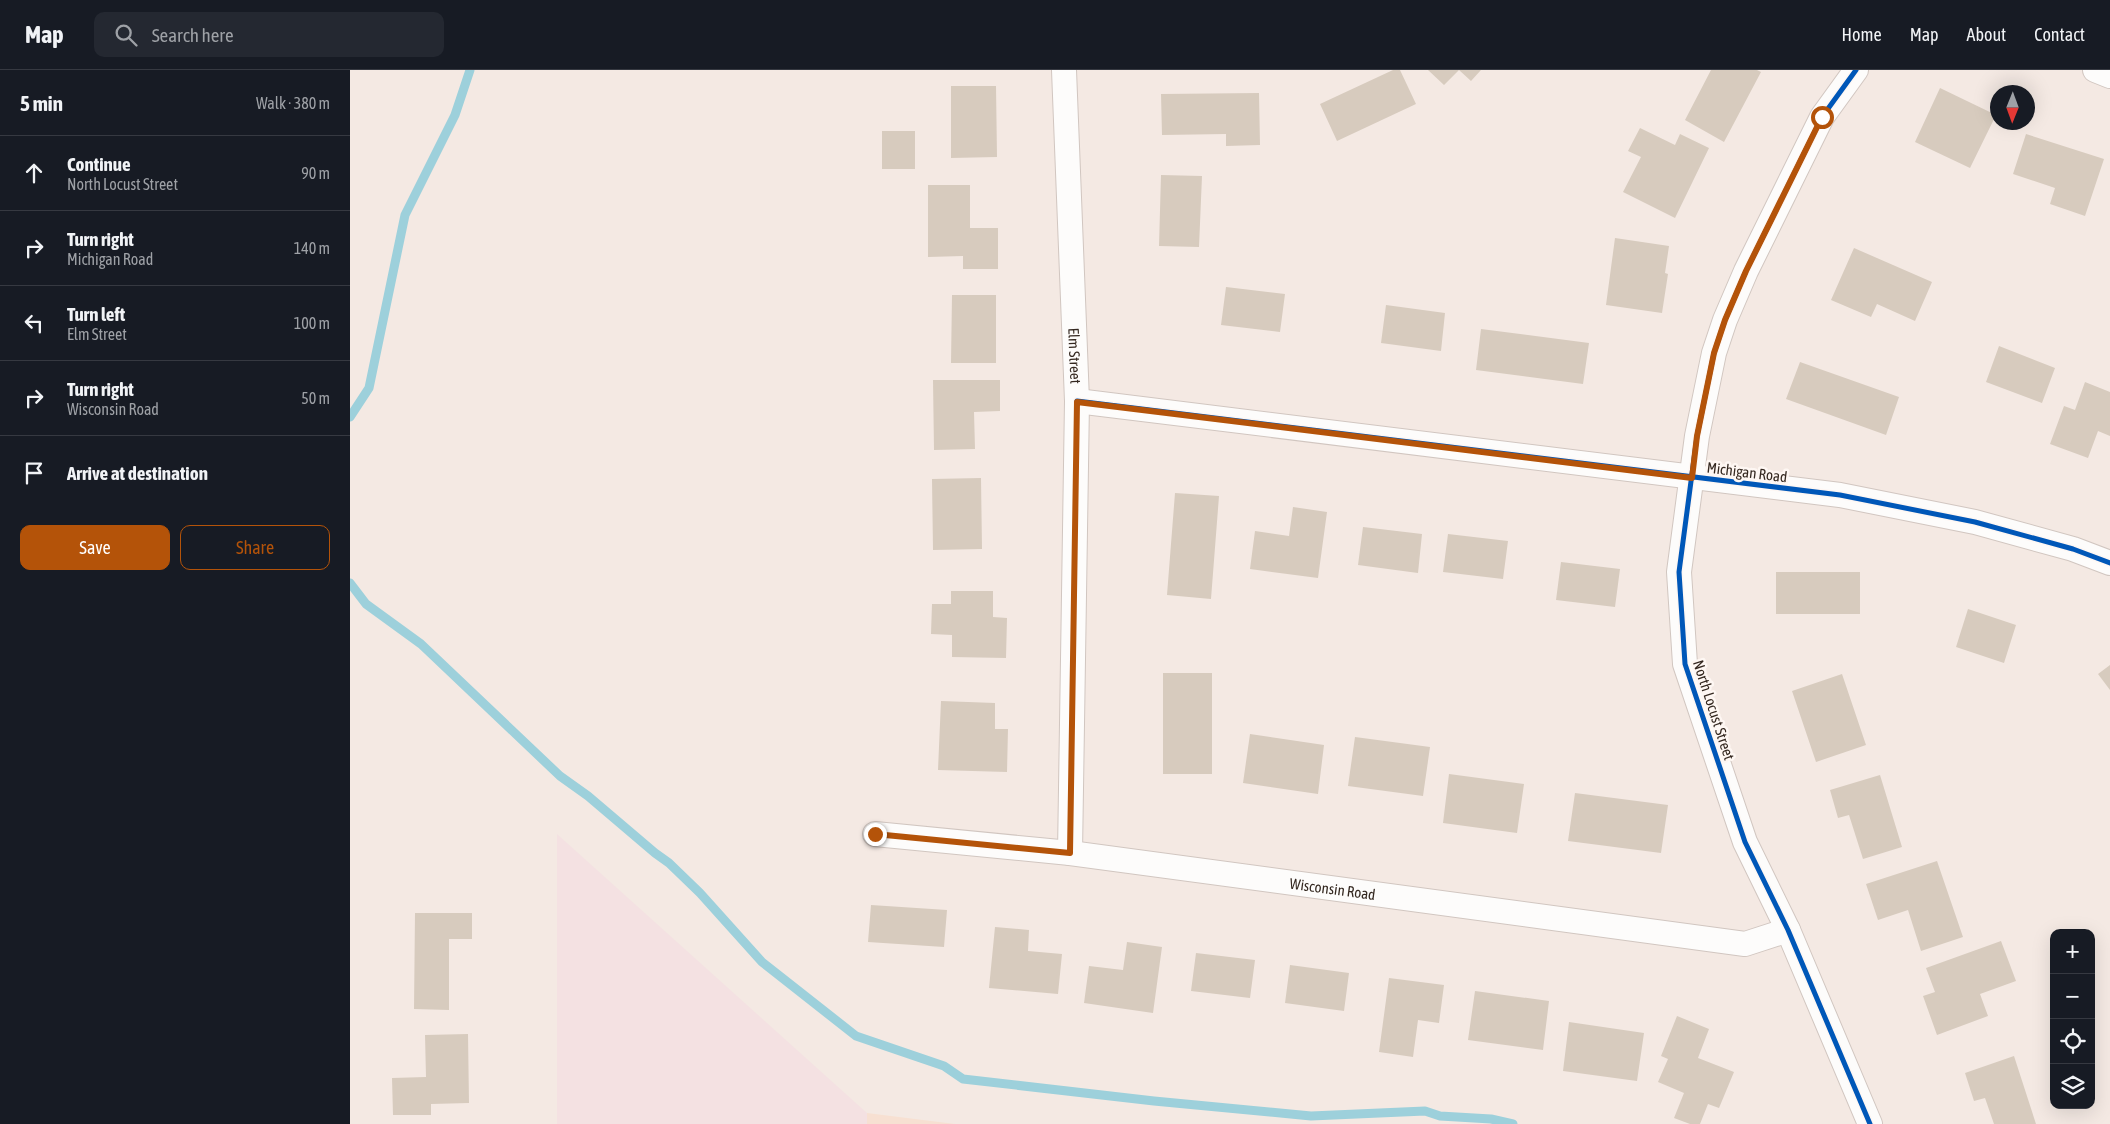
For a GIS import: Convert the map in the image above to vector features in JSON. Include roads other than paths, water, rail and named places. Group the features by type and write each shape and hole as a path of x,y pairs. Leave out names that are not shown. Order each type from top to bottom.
{"street":[{"name":"Elm Street","path":"1064,70 1077,402 1070,853"},
{"name":"North Locust Street","path":"1856,70 1822,117 1746,271 1725,320 1712,362 1697,436 1678,572 1685,664 1744,842 1788,930 1870,1124"},
{"path":"2095,70 2110,76"},
{"name":"Michigan Road","path":"1077,402 1840,496 1941,514 2018,532 2110,563"},
{"name":"Wisconsin Road","path":"875,834 1070,853 1745,944 1788,930"}],"waterway":[{"path":"350,417 369,388 405,215 455,115 470,70"},
{"path":"350,583 366,604 421,644 560,776 588,796 669,863 700,893 762,962 856,1036 944,1066 963,1079 1154,1101 1311,1116 1425,1111 1440,1116 1491,1119 1513,1124"}]}
